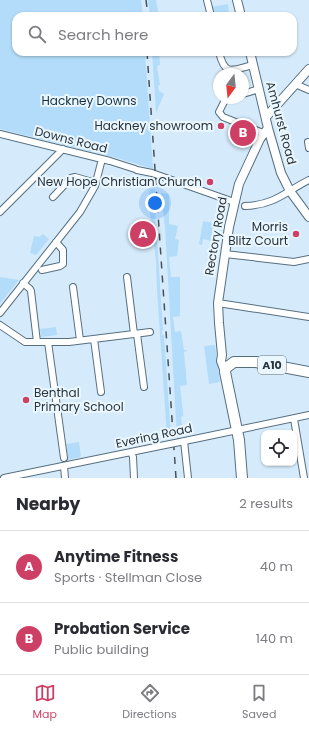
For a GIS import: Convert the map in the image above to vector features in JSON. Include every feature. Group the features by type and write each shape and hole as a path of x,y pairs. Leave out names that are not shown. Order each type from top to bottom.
{"highway":[{"path":"225,372 226,368 234,362"},
{"name":"A10","path":"234,362 256,362 309,372"},
{"name":"Rectory Road","path":"225,372 240,444 242,478"}],"street":[{"path":"207,0 210,12"},
{"path":"237,0 240,12"},
{"path":"220,56 222,64 225,68 230,70 253,65"},
{"name":"Amhurst Road","path":"251,56 266,117 265,131 281,173 290,191 309,217"},
{"path":"266,117 309,69"},
{"path":"295,84 309,90"},
{"path":"249,92 259,89"},
{"path":"223,104 219,112 223,117 265,131"},
{"name":"Rectory Road","path":"225,372 222,365 218,303 225,254 234,202 244,173 265,131"},
{"name":"Downs Road","path":"0,134 102,159 156,175 234,202"},
{"path":"0,212 63,149"},
{"path":"0,313 80,212 96,183 102,159"},
{"path":"53,198 71,178 75,177 96,183"},
{"path":"245,206 266,203 277,199 309,180"},
{"path":"42,270 63,264 63,250 56,242"},
{"path":"225,254 294,262 309,259"},
{"path":"42,260 50,268"},
{"path":"127,277 144,387"},
{"path":"23,284 31,291 37,342"},
{"path":"73,287 80,340"},
{"path":"218,303 309,317"},
{"path":"0,325 25,342 60,343 150,332"},
{"path":"94,339 101,392"},
{"path":"48,342 64,458"},
{"path":"222,355 226,359 234,362"},
{"name":"Evering Road","path":"4,478 309,415"},
{"path":"294,419 304,478"},
{"path":"182,442 188,478"},
{"path":"132,452 134,478"},
{"path":"64,466 65,478"}],"green space":[{"name":"Hackney Downs","path":"0,0 141,0 142,12 12,12 12,56 145,56 153,169 117,158 0,129"},
{"path":"148,0 156,0 158,12 150,12"},
{"path":"228,4 229,12 211,12 210,7"},
{"path":"152,56 159,56 160,65 157,66 160,85 158,86 159,91 164,94 156,113"},
{"path":"155,189 156,230 154,231 155,238 157,238 163,330 162,335 164,335 171,437 167,437 156,261 148,199 150,190"},
{"path":"161,193 169,194 169,224 178,226 175,239 179,240 177,256 169,257 171,277 180,277 180,316 173,317 175,332 181,331 184,350 187,350 184,352 187,385 180,386 183,412 183,416 181,417 183,434 177,436 165,228"},
{"path":"203,221 214,223 211,241 203,239 202,245 199,244"},
{"path":"43,234 49,239 36,255 30,253 34,236 39,237"},
{"path":"0,277 19,280 0,304"},
{"path":"56,327 57,335 41,337 40,329"},
{"path":"215,345 220,382 209,384 204,346"},
{"path":"79,442 81,457 68,460 66,444"}],"railway":[{"path":"146,0 148,12"},
{"path":"147,56 176,478"}],"place":[{"name":"Hackney showroom","path":"221,126"},
{"name":"Probation Service","path":"243,133"},
{"name":"New Hope Christian Church","path":"210,182"},
{"name":"Anytime Fitness","path":"143,234"},
{"name":"Morris Blitz Court","path":"296,234"},
{"name":"Benthal Primary School","path":"26,400"}]}
